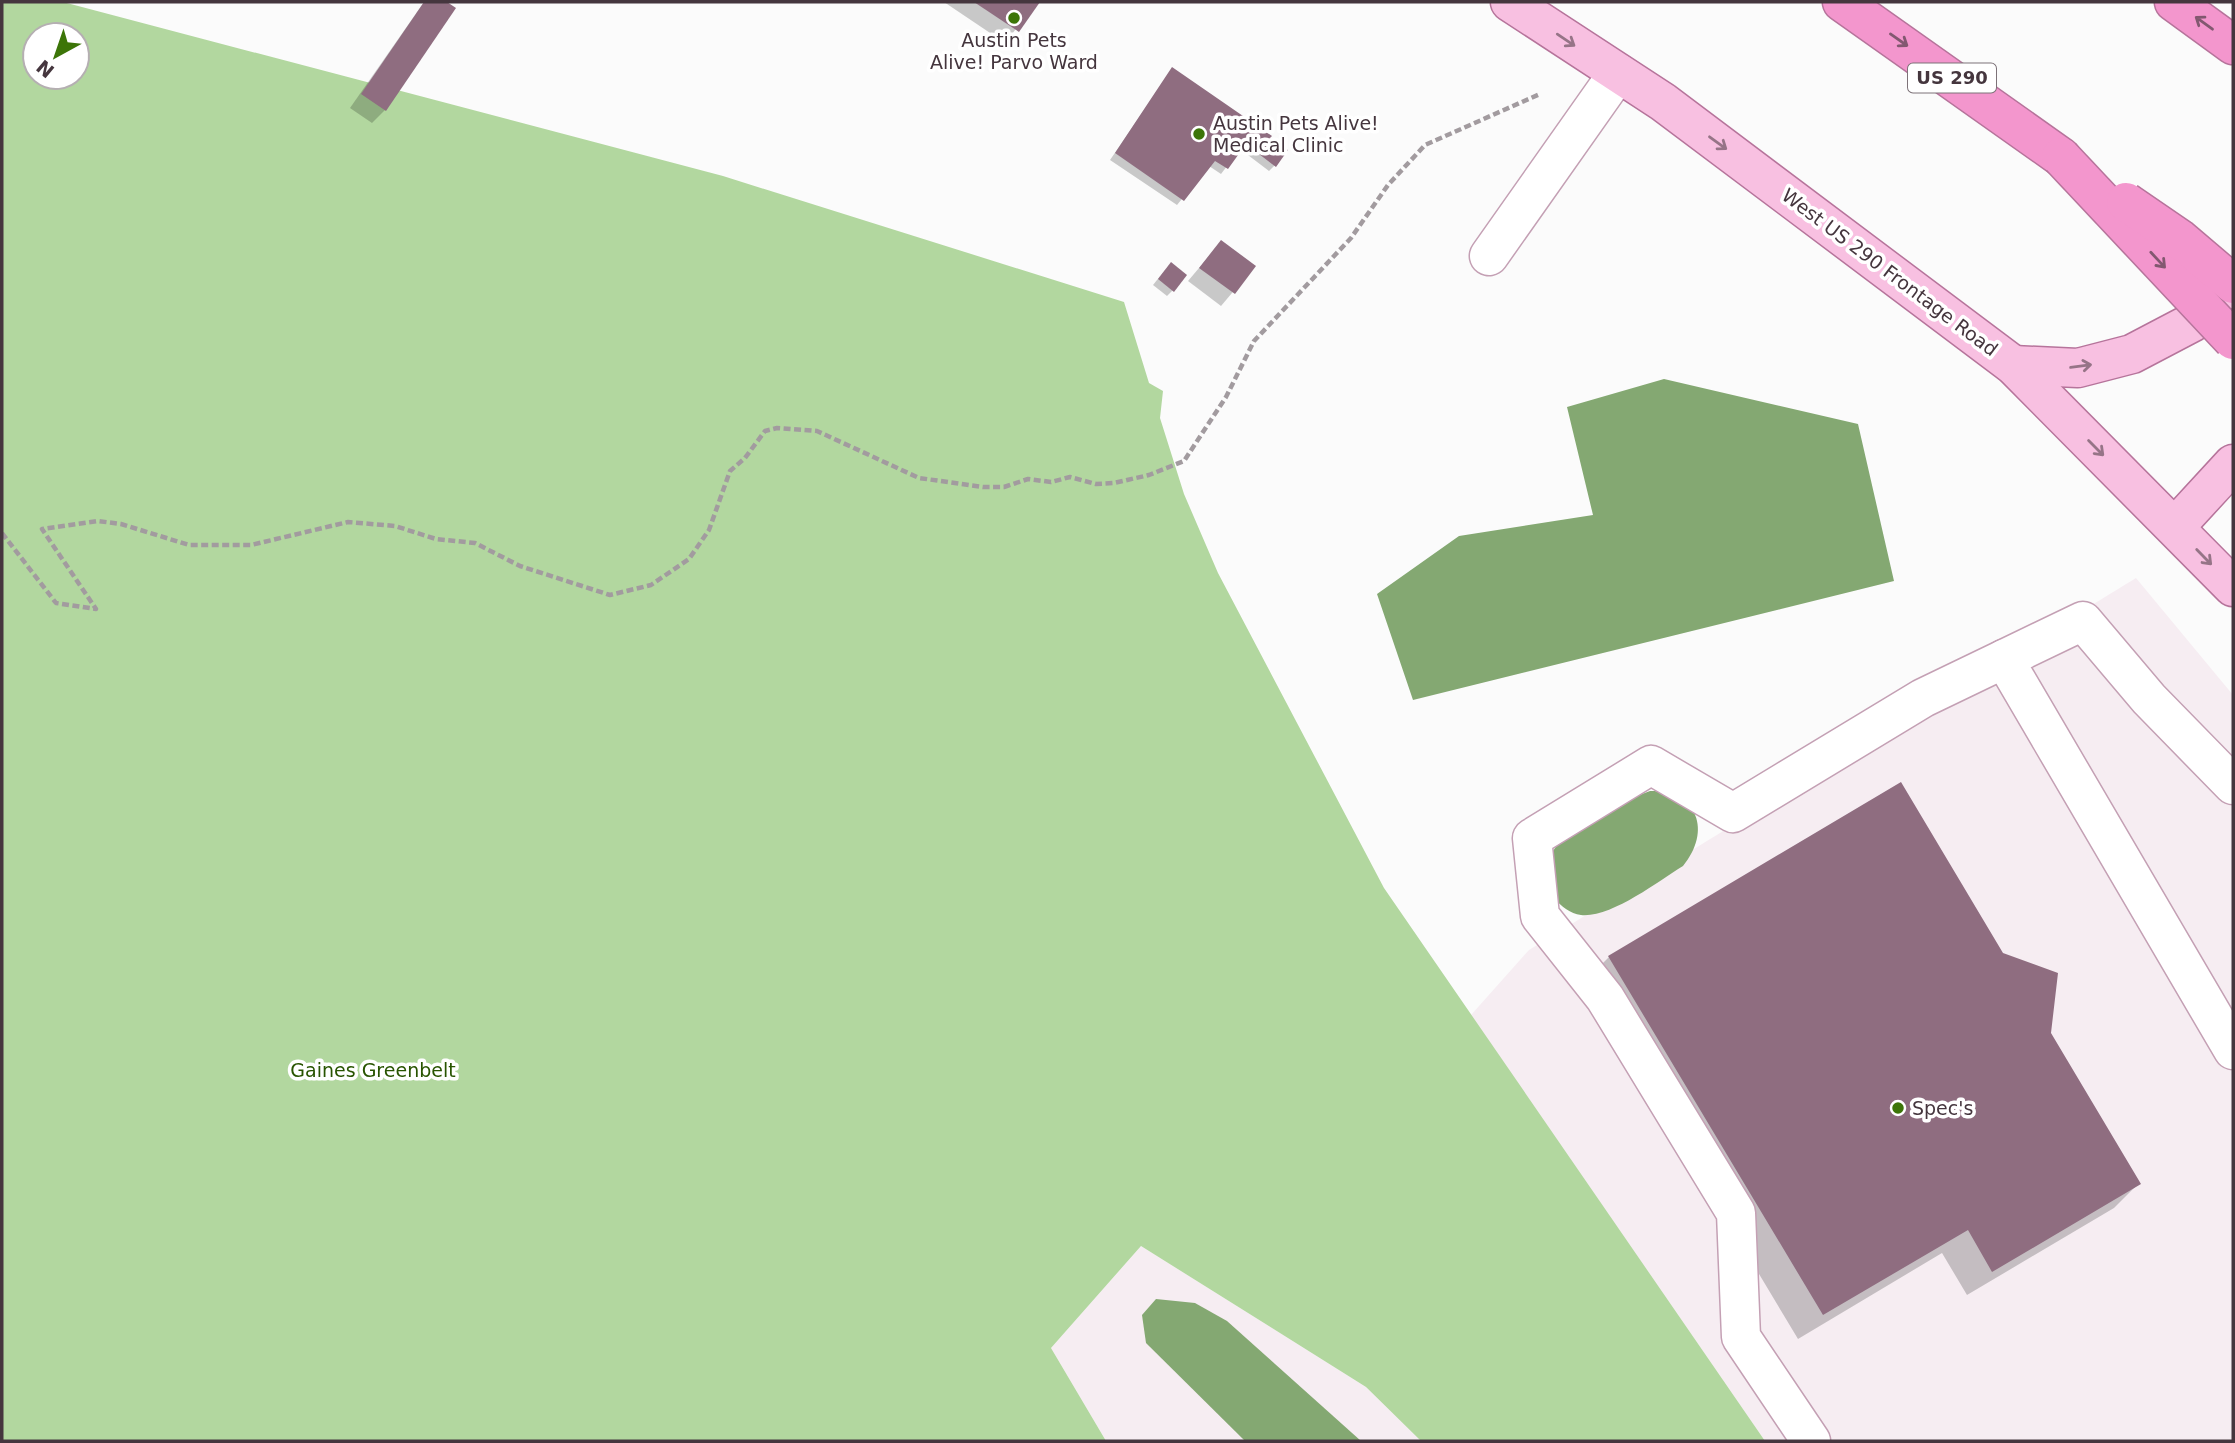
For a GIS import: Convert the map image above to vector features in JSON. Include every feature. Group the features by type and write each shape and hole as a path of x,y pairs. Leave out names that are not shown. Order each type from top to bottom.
{"highway":[{"name":"US 290","path":"1842,2 2180,239 2233,284"},
{"path":"2175,2 2233,45"},
{"path":"2061,157 2233,340"}],"main road":[{"name":"West US 290 Frontage Road","path":"1510,2 1663,102 2013,365 2233,587"},
{"path":"2013,365 2078,368 2132,354 2193,323 2233,278"},
{"path":"2175,527 2233,464"}],"lane":[{"path":"1489,256 1618,74"},
{"path":"1811,1441 1741,1337 1735,1213 1605,998 1540,916 1532,838 1651,765 1733,813 1923,698 2084,621 2149,699 2233,785"},
{"path":"2004,659 2233,1049"}],"path":[{"path":"2,533 57,603 96,609 42,529 98,521 121,524 189,545 251,545 348,522 395,526 436,539 475,543 520,566 610,595 651,585 689,559 709,530 730,471 745,458 765,431 777,428 817,431 919,478 983,487 1004,487 1028,479 1051,482 1070,477 1096,484 1114,483 1149,475 1184,461 1226,397 1254,341 1351,238 1388,185 1425,145 1540,94"}],"shaded area":[{"path":"1664,379 1858,424 1894,581 1413,700 1377,594 1459,536 1593,515 1567,407"},
{"path":"2136,578 2233,695 2233,1441 1765,1441 1471,1015 1529,950"},
{"path":"1650,791 1679,798 1695,815 1697,840 1683,866 1634,898 1606,911 1581,915 1566,909 1554,899 1551,854 1557,845 1637,796"},
{"path":"1141,1246 1366,1387 1421,1441 1106,1441 1051,1348"},
{"path":"1156,1299 1195,1303 1227,1321 1361,1441 1245,1441 1146,1343 1142,1315"}],"green space":[{"name":"Gaines Greenbelt","path":"2,2 63,2 723,176 1124,302 1149,383 1163,391 1160,418 1184,494 1218,573 1384,888 1765,1441 1421,1441 1366,1387 1141,1246 1051,1348 1106,1441 2,1441"}],"building":[{"path":"424,2 447,2 456,8 386,111 361,94"},
{"name":"Austin Pets Alive! Parvo Ward","path":"974,2 1040,2 1019,32"},
{"name":"Austin Pets Alive! Medical Clinic","path":"1172,67 1288,150 1276,167 1246,144 1228,169 1215,161 1184,201 1115,153"},
{"path":"1221,240 1256,266 1235,294 1199,268"},
{"path":"1171,262 1187,275 1174,292 1158,279"},
{"name":"Spec's","path":"1901,782 2003,953 2058,973 2051,1033 2141,1184 1992,1272 1968,1230 1823,1315 1608,956"}],"place":[{"name":"Austin Pets Alive! Parvo Ward","path":"1014,18"},
{"name":"Austin Pets Alive! Medical Clinic","path":"1199,134"},
{"name":"Spec's","path":"1898,1108"}]}
